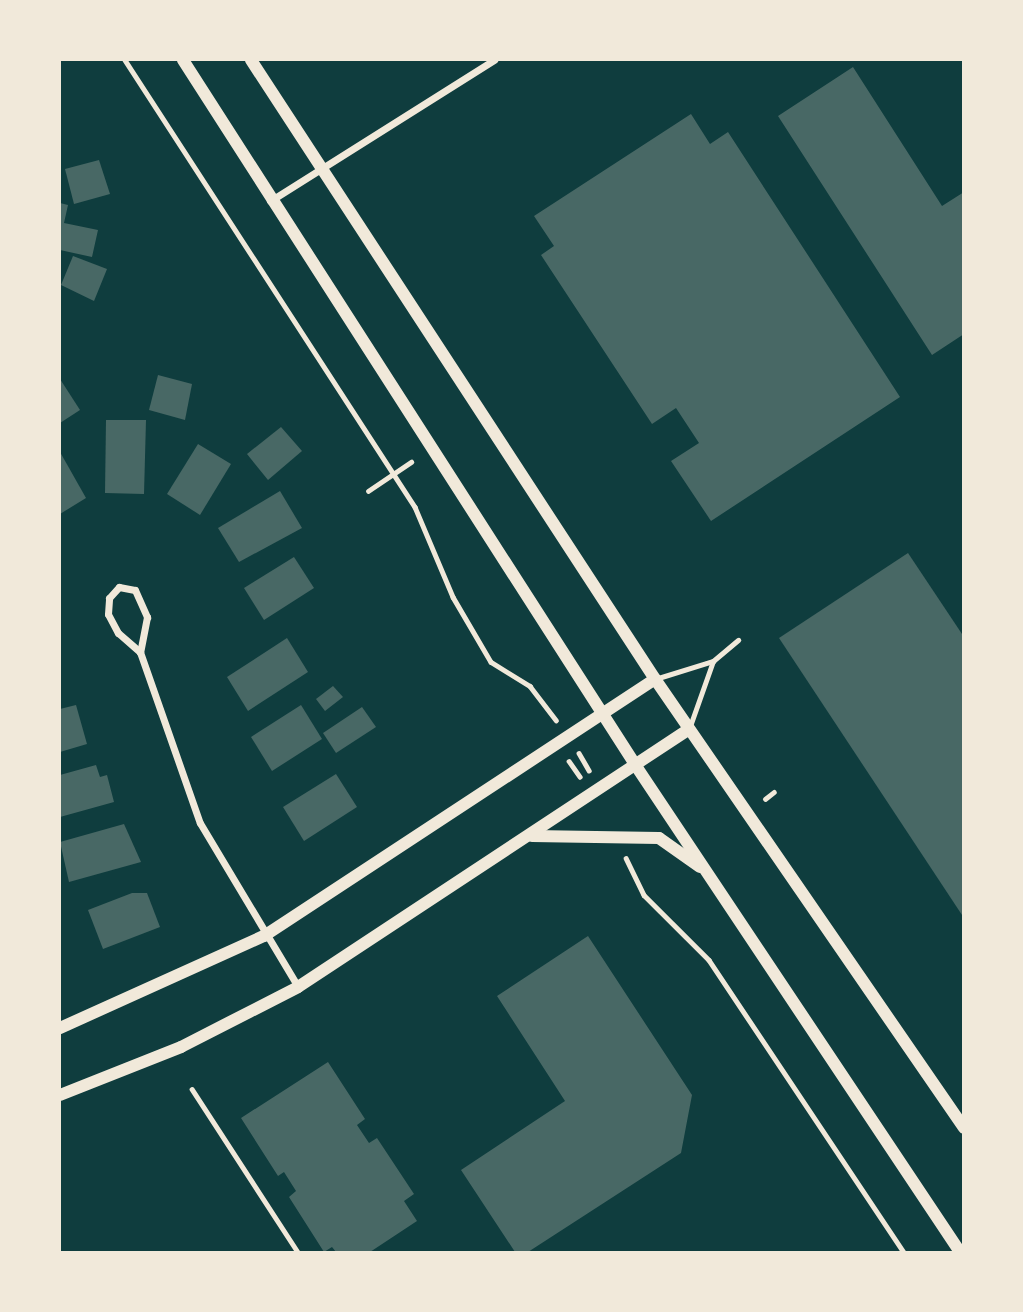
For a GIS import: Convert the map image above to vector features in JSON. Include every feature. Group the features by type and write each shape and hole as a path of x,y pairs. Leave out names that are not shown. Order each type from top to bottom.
{"street":[{"path":"183,60 270,201 605,713 636,766 960,1252"},
{"path":"251,60 655,679 964,1128"},
{"path":"270,201 494,60"},
{"path":"140,652 148,617 135,590 119,587 109,598 108,614 118,633 140,652 200,823 264,936 298,987"},
{"path":"60,1028 264,936 655,679"},
{"path":"60,1095 181,1046 298,987 532,836 689,729"},
{"path":"532,836 659,838 706,871"}],"lane":[{"path":"655,679 713,661 738,640"},
{"path":"689,729 713,661"}],"path":[{"path":"125,60 424,523 476,639 491,662 530,686"},
{"path":"368,491 411,462"},
{"path":"569,761 582,780"},
{"path":"765,799 774,792"},
{"path":"626,861 644,895 709,960 904,1252"},
{"path":"192,1088 298,1252"}],"building":[{"path":"853,67 942,206 964,192 964,334 932,355 778,116"},
{"path":"691,114 710,144 728,132 900,397 711,521 671,461 699,443 676,408 652,424 541,255 554,246 534,216"},
{"path":"99,160 110,194 74,204 65,169"},
{"path":"60,203 68,205 64,223 98,230 92,257 60,250"},
{"path":"73,256 107,269 94,301 61,285"},
{"path":"158,375 192,384 185,420 149,410"},
{"path":"60,379 80,410 60,423"},
{"path":"106,420 146,420 144,494 105,493"},
{"path":"281,427 302,451 268,480 247,454"},
{"path":"198,444 231,464 200,515 167,494"},
{"path":"60,452 86,498 60,514"},
{"path":"280,491 302,528 239,562 218,528"},
{"path":"908,553 964,637 964,918 779,638"},
{"path":"294,557 314,588 264,620 244,588"},
{"path":"287,638 308,672 248,711 227,677"},
{"path":"333,686 343,697 325,711 316,699"},
{"path":"76,705 87,744 60,752 60,709"},
{"path":"301,705 322,739 272,771 251,737"},
{"path":"362,707 376,727 336,753 323,733"},
{"path":"96,765 100,777 107,775 114,802 60,817 60,775"},
{"path":"336,774 357,807 304,841 283,807"},
{"path":"124,824 141,862 69,882 60,842"},
{"path":"132,893 147,893 160,927 103,949 88,910"},
{"path":"588,936 692,1095 681,1153 528,1252 515,1252 461,1170 565,1101 497,996"},
{"path":"328,1062 365,1119 357,1125 369,1143 377,1138 414,1194 404,1201 417,1221 370,1252 336,1252 332,1247 324,1252 289,1197 296,1191 284,1172 278,1176 241,1118"}]}
